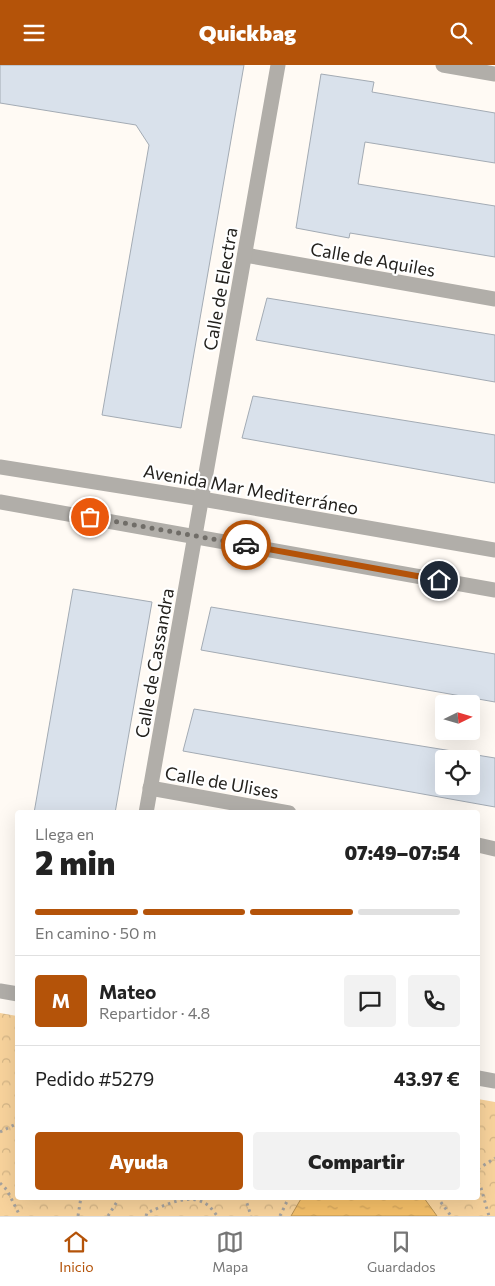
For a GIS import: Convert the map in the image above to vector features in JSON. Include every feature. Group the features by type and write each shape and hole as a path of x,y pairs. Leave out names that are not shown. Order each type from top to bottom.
{"street":[{"name":"Calle de Electra","path":"198,519 278,65"},
{"path":"444,65 494,71"},
{"name":"Calle de Aquiles","path":"245,255 495,299"},
{"name":"Avenida Mar Mediterráneo","path":"0,467 202,499 495,550"},
{"path":"0,502 495,590"},
{"name":"Calle de Cassandra","path":"146,810 198,519"},
{"name":"Calle de Ulises","path":"150,788 272,810"},
{"path":"480,845 495,849"},
{"path":"0,991 15,994"},
{"path":"480,1078 495,1081"}],"path":[{"path":"0,1133 15,1125"},
{"path":"480,1168 495,1158"},
{"path":"0,1183 6,1190 20,1216"},
{"path":"480,1185 489,1216"},
{"path":"78,1216 81,1200"},
{"path":"108,1216 118,1200"},
{"path":"146,1216 148,1213 168,1204 183,1200 198,1201 209,1206 217,1216"},
{"path":"246,1200 251,1216"},
{"path":"280,1216 288,1200"},
{"path":"439,1200 451,1216"}],"green space":[{"path":"0,1013 15,1016 15,1200 480,1200 480,1099 495,1102 495,1216 0,1216"}],"water":[{"path":"300,1200 425,1200 437,1216 291,1216"}],"building":[{"path":"0,65 244,65 181,428 102,415 149,145 136,125 0,103"},
{"path":"321,74 374,82 372,92 495,113 495,163 365,142 358,184 495,206 495,257 350,233 349,238 296,228"},
{"path":"267,298 495,335 495,382 256,340"},
{"path":"253,396 495,435 495,483 242,438"},
{"path":"73,589 152,602 116,810 35,810"},
{"path":"211,607 495,654 495,702 480,699 480,695 455,695 201,650"},
{"path":"194,709 446,750 435,750 435,795 480,795 480,756 495,758 495,807 183,751"}],"way so far":[{"path":"90,517 246,545"}],"route":[{"path":"246,545 439,580"}]}
